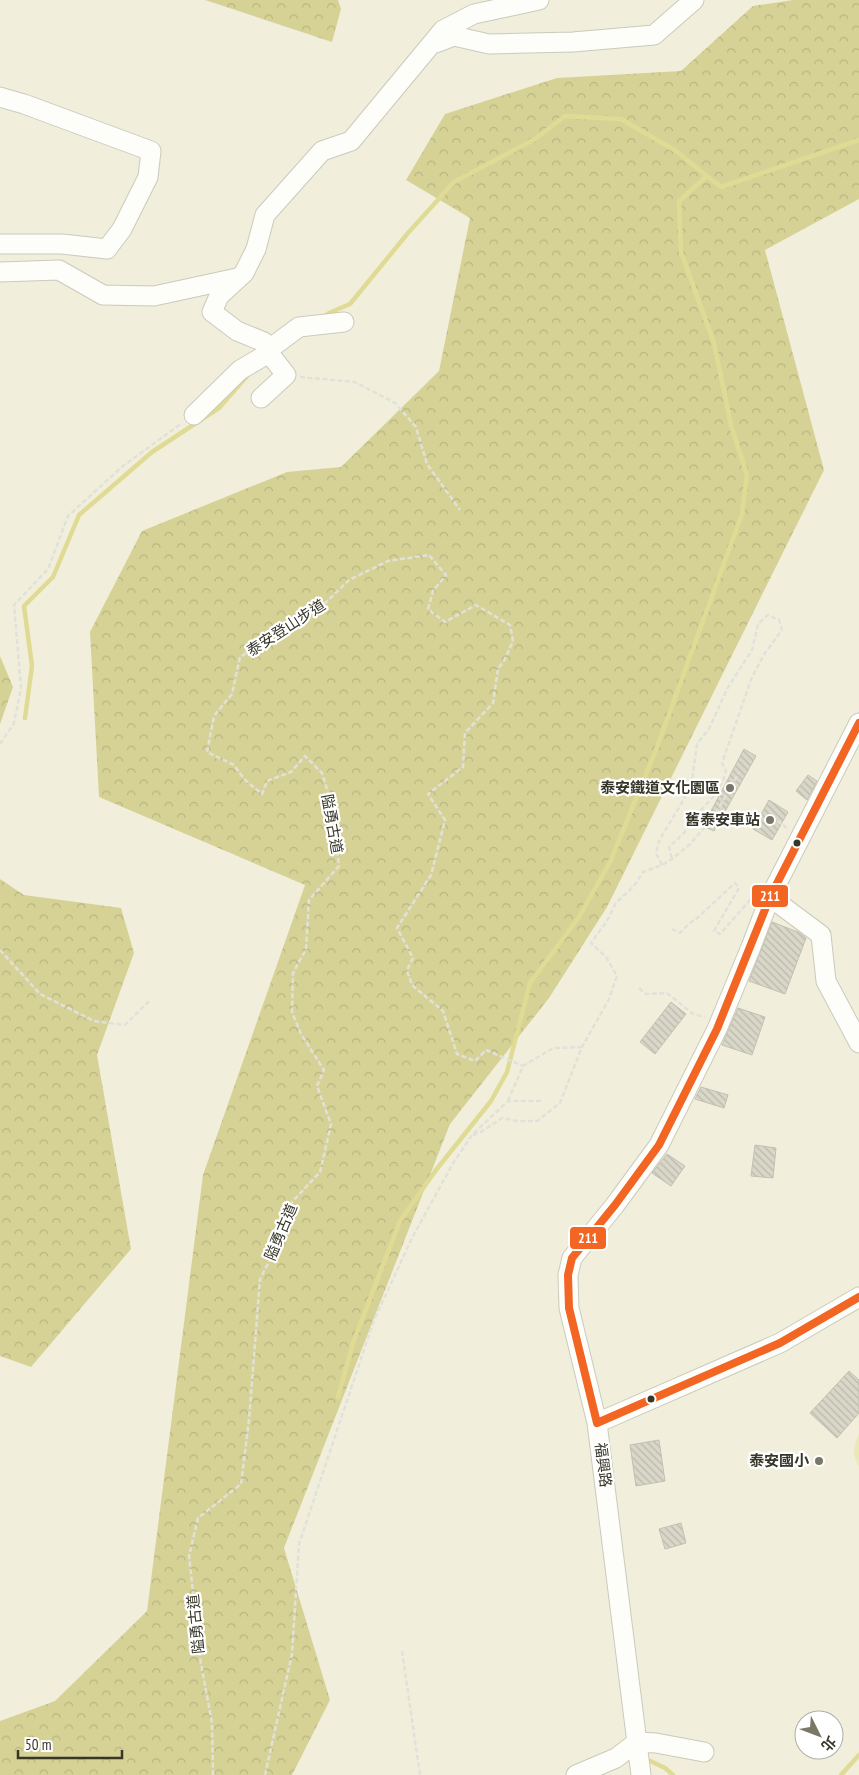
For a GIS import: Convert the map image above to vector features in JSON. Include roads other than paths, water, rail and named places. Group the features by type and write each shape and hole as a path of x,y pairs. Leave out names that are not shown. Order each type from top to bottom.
{"street":[{"path":"261,398 286,375 268,352 264,342 238,331 212,312 219,296 244,273 256,249 265,215 322,151 351,141 444,30 474,14 539,0"},
{"path":"432,44 454,36 489,44 573,42 654,35 694,0"},
{"path":"0,97 151,151 148,177 122,229 107,249 62,244 0,244"},
{"path":"0,272 58,270 103,295 154,296 239,277"},
{"path":"194,415 240,370 268,352 299,327 344,322"},
{"name":"福興路","path":"641,1775 597,1423 569,1308 568,1275 572,1258 615,1205 659,1145 721,1020 769,899 859,723"},
{"path":"769,899 821,935 826,981 859,1043"},
{"path":"597,1423 780,1343 859,1297"},
{"path":"576,1775 616,1758 637,1742 656,1743 704,1752"}],"waterway":[{"path":"323,317 350,304 408,233 454,182 535,139 565,116 621,119 676,151 707,176"},
{"path":"338,1397 353,1343 400,1221 436,1170 491,1101 507,1072 530,983 579,917 611,860 657,747 742,514 747,475 731,425 714,343 681,252 679,201 707,176 721,187 859,140"},
{"path":"25,718 32,666 24,606 53,577 79,515 152,452 219,408 248,375"},
{"path":"841,1775 859,1755"},
{"path":"644,1758 665,1768 673,1775"}],"place":[{"name":"泰安鐵道文化園區","path":"730,788"},
{"name":"舊泰安車站","path":"770,820"},
{"name":"泰安國小","path":"819,1461"}]}
